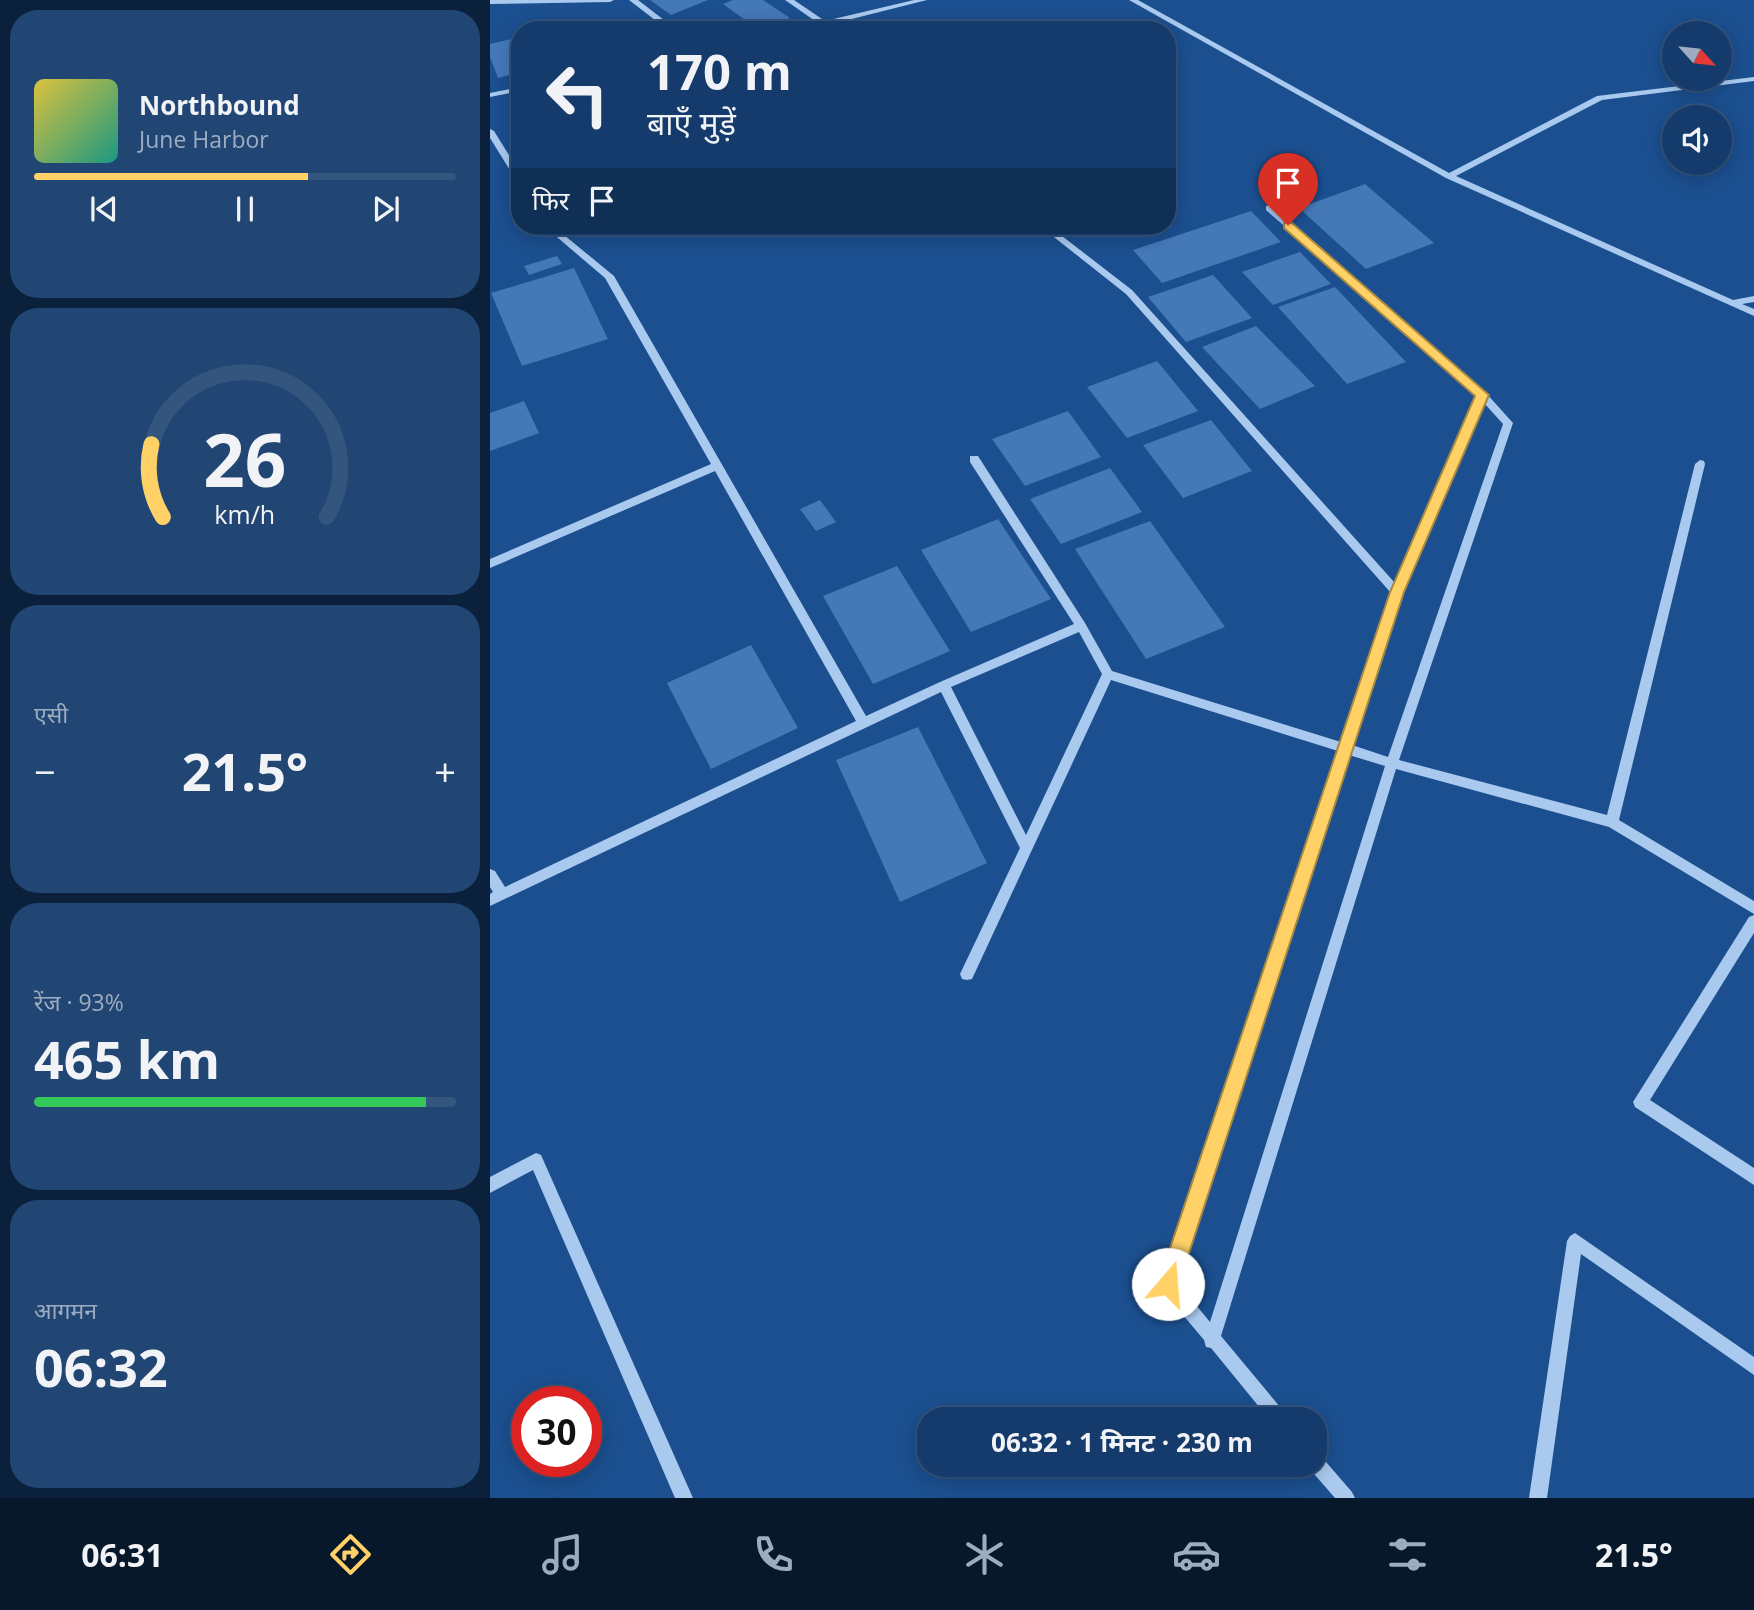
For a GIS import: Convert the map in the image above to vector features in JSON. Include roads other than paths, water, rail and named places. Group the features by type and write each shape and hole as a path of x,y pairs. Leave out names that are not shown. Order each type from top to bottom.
{"street":[{"path":"490,4 610,0"},
{"path":"633,0 661,21"},
{"path":"789,0 820,21"},
{"path":"832,21 923,0"},
{"path":"1133,0 1171,21"},
{"path":"1176,24 1449,176 1754,313"},
{"path":"1449,176 1600,98 1754,79"},
{"path":"490,95 511,91"},
{"path":"490,131 511,165"},
{"path":"1212,1341 1392,763 1508,423 1482,395 1269,208"},
{"path":"559,235 609,276 864,724"},
{"path":"1056,235 1129,292 1397,592"},
{"path":"1731,303 1754,299"},
{"path":"1269,1407 1168,1284 1397,592 1482,395"},
{"path":"974,459 1081,626 1108,674 1392,763 1612,821 1754,908"},
{"path":"1612,821 1700,464"},
{"path":"490,564 718,465"},
{"path":"490,875 496,897 944,685 1081,626"},
{"path":"967,974 1108,674"},
{"path":"944,685 1026,848"},
{"path":"1754,920 1640,1101 1754,1177"},
{"path":"490,1185 536,1160 684,1498"},
{"path":"1538,1498 1576,1241 1754,1367"},
{"path":"1327,1476 1346,1498"}]}
